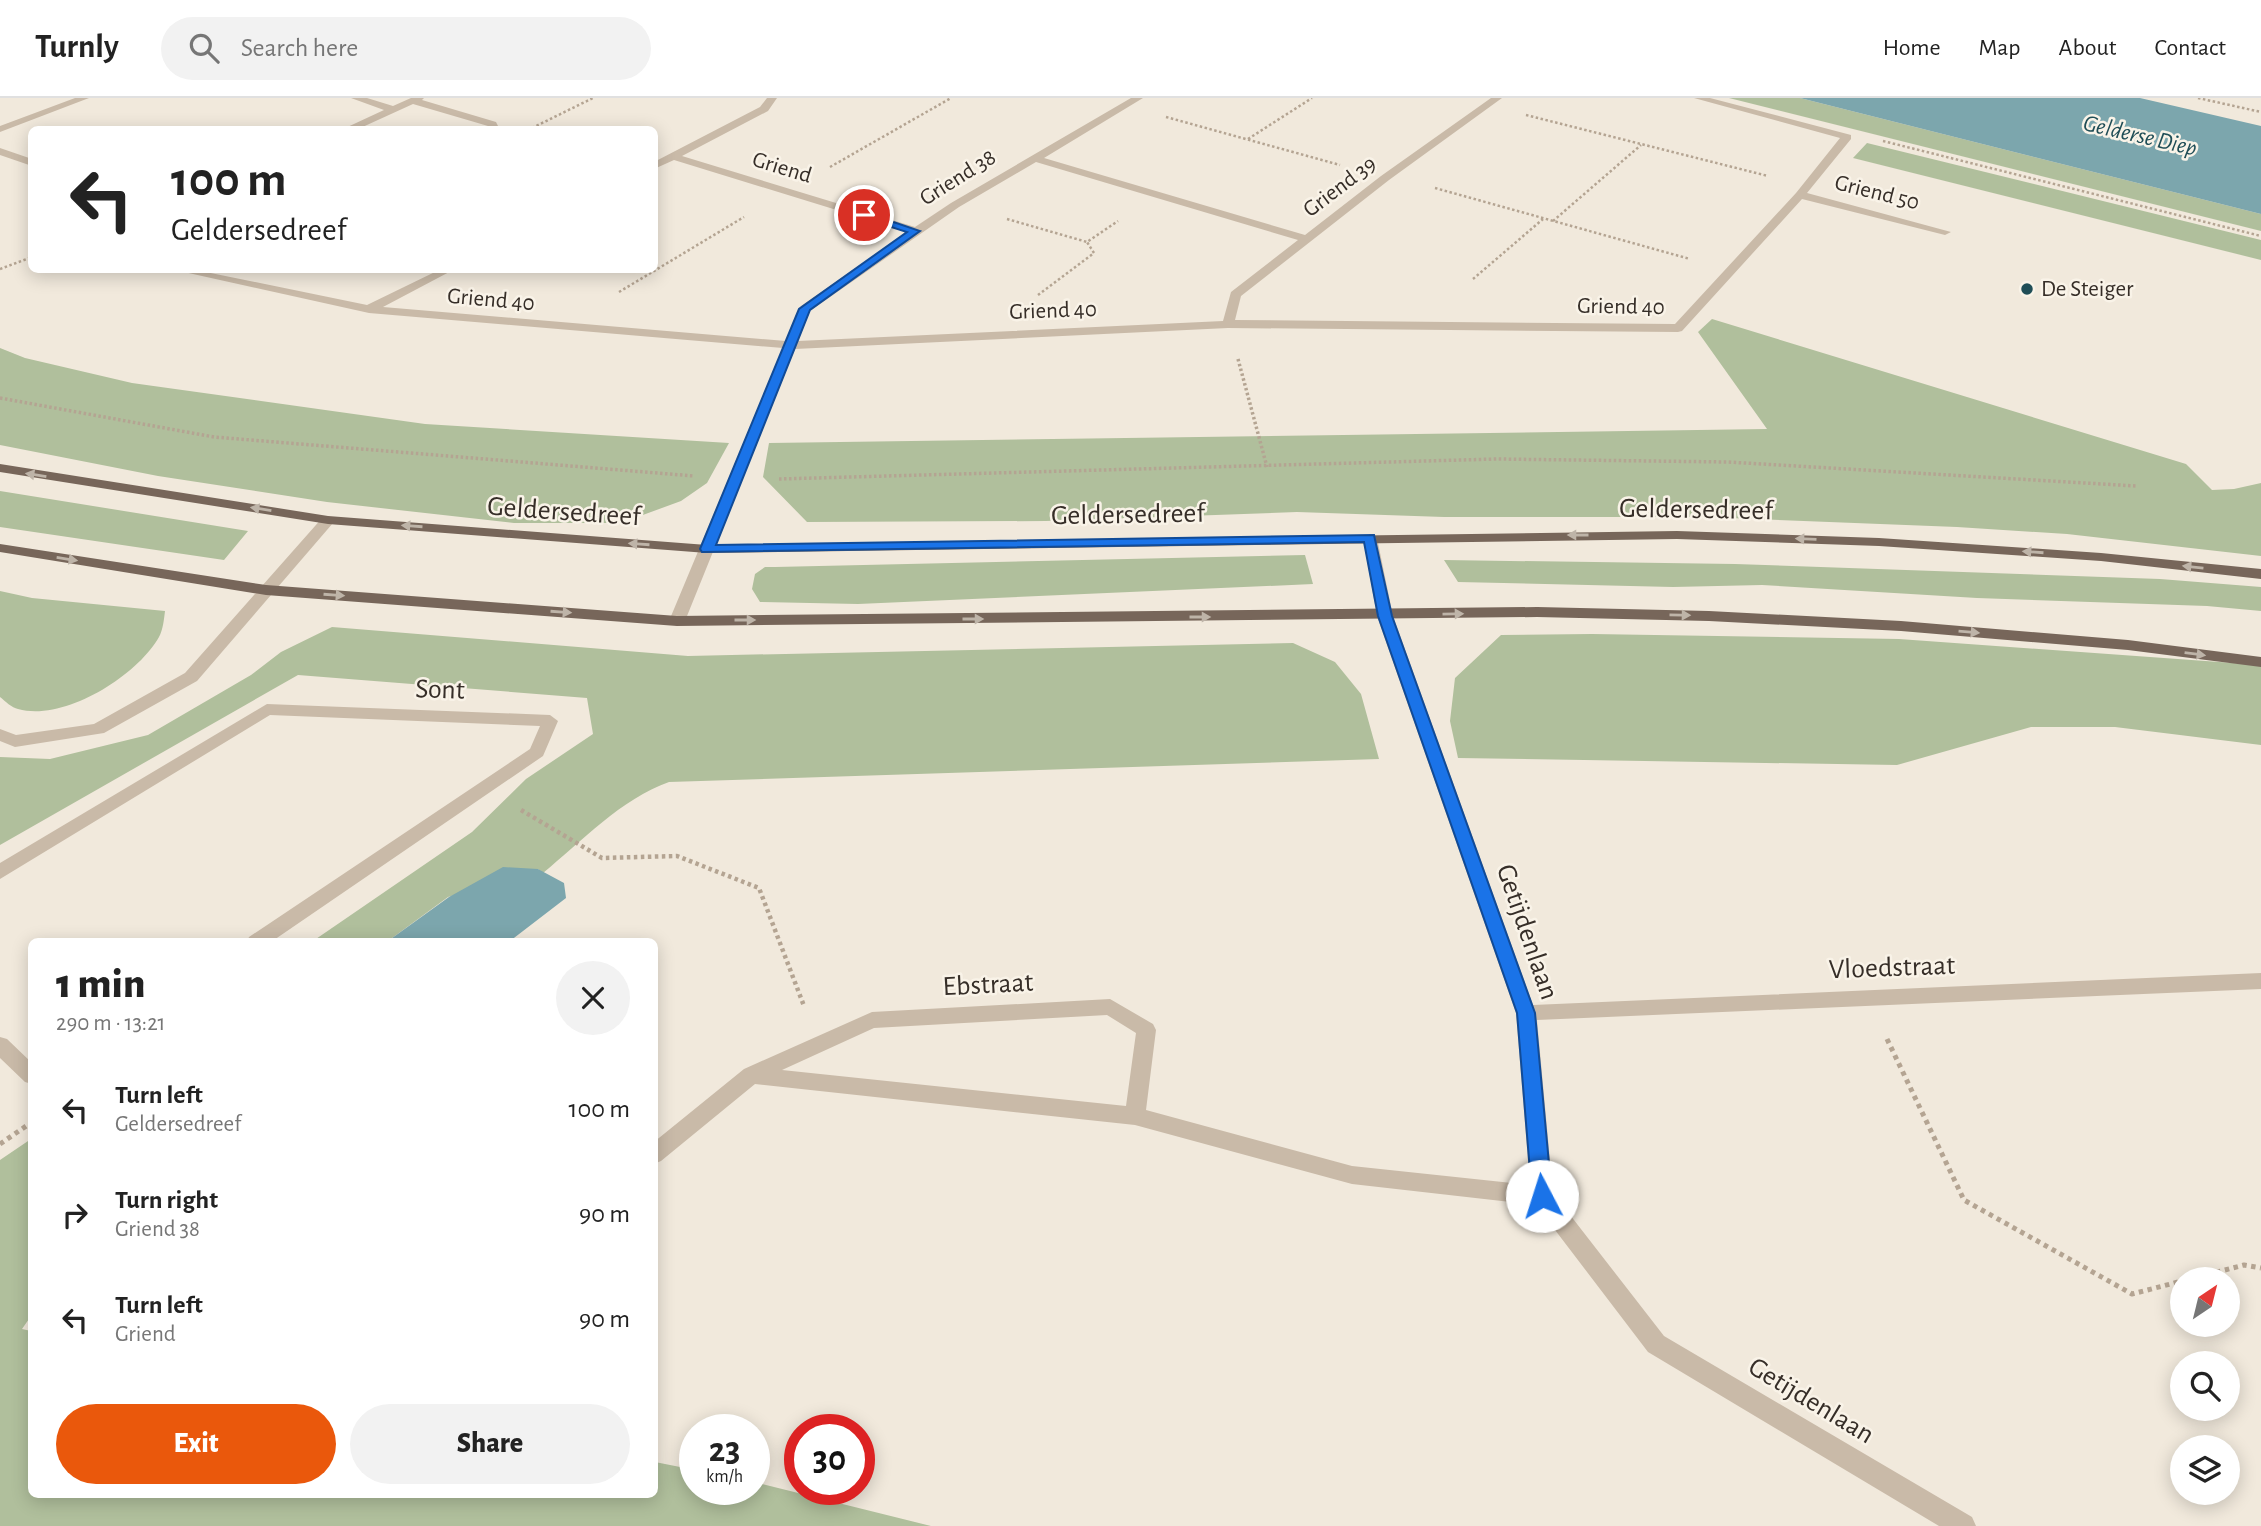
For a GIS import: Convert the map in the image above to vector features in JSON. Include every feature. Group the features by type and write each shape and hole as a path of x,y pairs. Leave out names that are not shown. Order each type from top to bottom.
{"main road":[{"name":"Geldersedreef","path":"0,468 328,520 707,549 1677,535 1879,542 2101,557 2261,574"},
{"path":"0,548 266,590 677,621 1385,616 1537,612 1709,616 1901,626 2128,645 2261,662"}],"street":[{"path":"0,129 84,98"},
{"path":"356,98 393,109"},
{"path":"658,164 764,109 772,98"},
{"name":"Griend 38","path":"677,621 805,309 955,205 1138,98"},
{"path":"1699,98 1847,137"},
{"path":"355,126 416,99 493,126"},
{"name":"Griend 39","path":"1228,324 1235,295 1387,176 1492,102"},
{"name":"Griend 40","path":"195,273 369,309 790,345 1228,324 1678,328 1804,190 1847,137"},
{"path":"0,151 28,162"},
{"name":"Griend","path":"676,157 915,231"},
{"name":"Griend 38","path":"1034,158 1305,239"},
{"name":"Griend 50","path":"1804,190 1945,232"},
{"path":"369,309 441,273"},
{"path":"0,735 15,741 98,729 191,677 328,520"},
{"name":"Getijdenlaan","path":"1370,538 1385,616 1526,1013 1542,1196 1656,1344 1962,1526"},
{"name":"Sont","path":"0,872 267,709 550,721 537,752 262,938"},
{"name":"Vloedstraat","path":"1526,1013 2261,981"},
{"name":"Ebstraat","path":"658,1152 751,1075 872,1020 1110,1007 1146,1030 1135,1116"},
{"path":"0,1045 28,1072"},
{"path":"751,1075 1135,1116 1352,1175 1542,1196"}],"path":[{"path":"536,126 593,98"},
{"path":"1248,139 1312,98"},
{"path":"2198,98 2261,112"},
{"path":"1492,102 1804,190"},
{"path":"1124,106 1731,270"},
{"path":"1847,137 1892,142 2261,236"},
{"path":"1553,221 1641,144"},
{"path":"1087,242 1157,195"},
{"path":"955,205 1087,242 1094,253 985,335"},
{"path":"1473,279 1544,218"},
{"path":"0,269 28,258"},
{"path":"1228,324 1267,467"},
{"path":"0,398 214,438 735,480 1497,459 1728,462 2136,486"},
{"path":"484,788 602,858 677,856 759,888 819,1044"},
{"path":"1867,997 1965,1200 2132,1294 2170,1284"},
{"path":"0,1144 28,1125"},
{"path":"2236,1267 2244,1265 2261,1268"}],"green space":[{"path":"1729,98 1800,98 2261,214 2261,231"},
{"path":"1867,143 2261,240 2261,260 1853,158"},
{"path":"1712,319 2186,464 2212,490 2234,489 2261,483 2261,556 2067,534 1704,517 1444,517 1297,512 1046,521 807,522 763,477 769,443 1767,429 1698,332"},
{"path":"0,348 25,358 132,383 425,424 729,443 707,483 681,501 621,523 514,523 327,502 158,476 0,445"},
{"path":"0,491 248,531 224,560 0,527"},
{"path":"1305,555 1313,584 858,604 760,602 752,589 755,574 765,567"},
{"path":"1444,560 1735,564 2160,579 2261,587 2261,611 2207,606 1977,598 1762,585 1673,587 1458,582"},
{"path":"0,591 32,598 165,611 159,637 149,652 117,680 77,702 56,709 18,709 0,697"},
{"path":"332,627 688,656 1293,643 1335,662 1361,694 1379,759 669,782 651,789 618,810 543,873 538,869 448,897 392,938 317,938 472,832 526,779 593,734 587,698 298,675 0,845 0,757 50,759 148,735 251,675 281,652"},
{"path":"1501,635 1899,639 2261,665 2261,745 2115,727 2031,727 1897,765 1458,758 1450,721 1455,678"},
{"path":"28,1141 28,1320 22,1329 28,1330 28,1498 658,1498 658,1463 679,1467 679,1505 770,1505 770,1486 784,1489 784,1505 847,1505 931,1526 0,1526 0,1160"}],"water":[{"name":"Gelderse Diep","path":"1800,98 2140,98 2261,126 2261,214"},
{"path":"503,867 538,869 564,883 566,898 514,938 392,938 449,897"}],"place":[{"name":"De Steiger","path":"2027,289"}],"route":[{"path":"864,215 915,231 805,309 707,549 1370,538 1385,616 1526,1013 1542,1196"}]}
